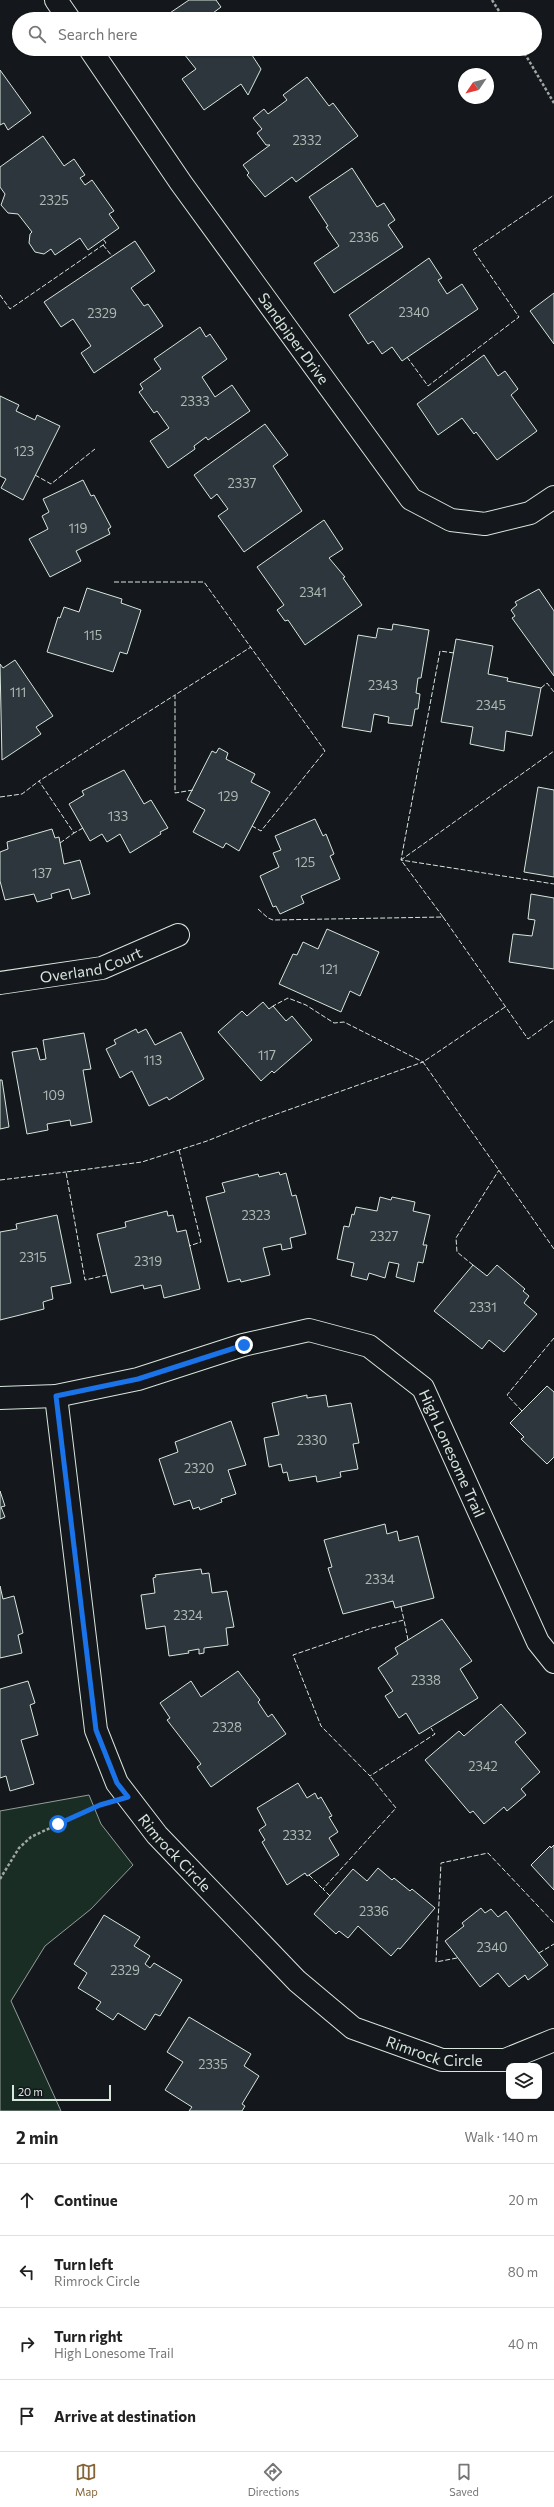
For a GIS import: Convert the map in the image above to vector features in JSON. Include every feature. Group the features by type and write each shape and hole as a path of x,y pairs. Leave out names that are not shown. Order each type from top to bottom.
{"street":[{"path":"56,0 64,12"},
{"name":"Sandpiper Drive","path":"95,56 181,183 411,499 451,520 485,524 530,514 554,497"},
{"name":"Overland Court","path":"0,983 102,968 178,935"},
{"name":"High Lonesome Trail","path":"0,1398 56,1396 138,1379 244,1345 310,1330 369,1346 423,1388 538,1642 554,1662"},
{"name":"Rimrock Circle","path":"56,1396 96,1730 117,1783 157,1835 297,1981 353,2028 442,2060 505,2060 554,2040"}],"path":[{"path":"492,0 500,12"},
{"path":"526,56 554,103"},
{"path":"0,1879 19,1848 31,1837 100,1805 128,1797"}],"green space":[{"path":"89,1795 101,1824 133,1865 91,1909 45,1946 11,2001 61,2111 0,2111 0,1811"}],"building":[{"path":"189,0 216,0 221,7 214,12 171,12"},
{"path":"186,56 253,56 261,69 248,95 241,84 204,110 182,79 196,69"},
{"path":"0,70 31,113 8,130 4,123 0,125"},
{"path":"307,77 329,106 333,103 358,136 296,182 292,177 265,197 247,175 249,173 243,165 270,145 266,145 257,133 262,129 253,118 264,109 268,114 287,100 283,95"},
{"path":"43,136 64,166 74,159 85,175 80,178 85,185 92,180 114,211 109,214 119,228 88,250 80,238 55,255 51,249 44,254 35,252 29,243 30,234 32,232 18,214 8,213 1,205 5,194 0,187 0,167"},
{"path":"352,168 377,207 384,203 395,220 388,225 403,247 334,293 314,263 339,246 309,197"},
{"path":"135,241 155,271 131,288 144,306 148,304 163,326 94,373 81,353 91,346 73,319 61,327 44,302"},
{"path":"429,258 442,278 438,280 447,294 462,284 478,309 402,361 392,347 382,354 373,341 368,344 349,315"},
{"path":"554,293 554,344 530,311"},
{"path":"200,327 206,337 210,334 227,359 202,377 215,397 232,385 250,411 208,440 206,437 194,446 195,449 168,468 150,441 169,428 157,411 154,413 139,392 143,389 140,384 161,369 154,359"},
{"path":"484,355 498,376 505,371 518,389 511,395 537,431 497,460 476,432 474,434 462,418 438,435 417,404"},
{"path":"0,396 19,405 16,411 35,420 37,415 60,426 23,500 1,488 6,479 0,476"},
{"path":"265,424 288,455 273,466 302,511 244,552 218,516 228,509 217,494 211,499 194,475"},
{"path":"83,480 91,496 94,495 111,527 108,529 110,534 76,551 81,561 50,577 29,539 48,529 42,516 49,512 43,499"},
{"path":"324,520 343,549 329,558 345,577 343,578 362,605 305,645 288,620 285,621 277,610 284,605 257,567"},
{"path":"87,588 122,599 121,603 141,610 127,654 120,652 113,672 47,652 58,617 60,618 64,607 79,612"},
{"path":"539,589 554,611 554,676 512,618 515,616 511,610 517,605 515,602"},
{"path":"393,624 429,630 421,678 418,678 416,693 420,694 418,709 415,709 412,726 388,723 389,717 374,714 371,732 342,727 358,635 376,638 378,628 392,630"},
{"path":"456,639 493,646 488,674 508,678 507,681 541,688 532,736 506,731 504,751 470,744 473,727 441,722"},
{"path":"15,660 53,716 36,727 41,734 2,760 0,664 3,668"},
{"path":"219,748 228,753 226,759 255,774 251,782 270,792 239,851 226,843 223,848 193,832 205,810 187,800 212,751 216,753"},
{"path":"124,770 144,804 151,800 168,828 130,853 120,834 107,842 102,834 90,841 69,804 84,795 82,791"},
{"path":"538,787 554,790 554,877 524,872"},
{"path":"315,819 323,836 326,834 334,854 330,856 340,879 301,896 304,903 280,914 276,906 273,907 260,876 279,867 273,853 281,850 275,836"},
{"path":"52,829 55,838 59,837 64,864 80,860 90,894 72,899 69,889 51,894 52,898 37,902 34,894 5,900 0,881 0,852 8,849 7,842"},
{"path":"531,894 554,898 554,969 509,962 513,934 532,936 535,920 528,919"},
{"path":"327,929 379,952 360,996 350,991 341,1012 279,984 293,954 297,955 303,942 318,949"},
{"path":"263,1002 269,1009 273,1006 286,1021 292,1016 312,1040 274,1073 272,1071 261,1081 218,1032 242,1011 247,1016"},
{"path":"136,1029 138,1033 146,1029 155,1045 181,1032 204,1079 169,1100 167,1097 149,1106 132,1071 120,1078 106,1049 116,1044 114,1040"},
{"path":"84,1033 91,1069 83,1070 92,1122 71,1126 70,1120 47,1124 48,1130 27,1134 12,1052 37,1048 40,1060 46,1059 43,1040"},
{"path":"0,1080 2,1080 9,1127 0,1129"},
{"path":"279,1172 280,1175 286,1173 292,1196 296,1195 306,1234 290,1238 292,1248 282,1250 281,1244 263,1248 270,1275 241,1282 240,1279 228,1282 206,1197 225,1192 222,1183 258,1174 259,1177"},
{"path":"380,1197 391,1200 392,1197 415,1202 413,1211 430,1215 423,1245 427,1245 423,1263 418,1262 414,1282 396,1277 399,1264 389,1262 385,1278 369,1273 367,1280 351,1276 354,1263 337,1259 344,1226 349,1227 352,1214 354,1215 356,1207 377,1211"},
{"path":"167,1211 168,1216 173,1215 177,1232 186,1230 200,1289 164,1298 161,1285 144,1289 143,1285 111,1293 97,1234 126,1227 125,1222"},
{"path":"57,1215 71,1283 51,1287 53,1299 43,1302 44,1309 0,1320 0,1232 17,1229 16,1224"},
{"path":"473,1265 487,1276 497,1265 525,1289 523,1291 529,1296 524,1303 537,1314 504,1352 489,1340 482,1349 434,1311"},
{"path":"547,1386 554,1392 554,1457 547,1464 521,1439 524,1437 510,1423"},
{"path":"307,1395 307,1398 326,1395 328,1407 351,1403 359,1443 353,1444 358,1469 340,1472 341,1477 317,1482 316,1476 289,1481 287,1472 283,1473 281,1464 269,1467 264,1438 279,1435 272,1403"},
{"path":"231,1421 246,1465 228,1470 236,1494 221,1499 222,1502 200,1510 199,1507 193,1509 190,1500 174,1505 159,1459 178,1452 175,1442"},
{"path":"0,1491 5,1506 1,1507 5,1517 0,1519"},
{"path":"385,1524 387,1534 397,1531 399,1541 418,1536 434,1598 395,1608 393,1601 343,1614 328,1568 332,1567 324,1540"},
{"path":"201,1569 202,1574 209,1573 212,1593 227,1591 234,1627 226,1628 228,1645 204,1648 204,1653 199,1654 199,1649 188,1651 189,1653 169,1656 165,1626 146,1629 141,1595 155,1593 153,1578 156,1577 155,1575"},
{"path":"0,1586 3,1599 14,1596 23,1633 18,1635 22,1653 0,1658"},
{"path":"442,1619 472,1661 460,1669 478,1698 419,1734 406,1713 399,1718 385,1696 393,1691 378,1668 398,1654 395,1648"},
{"path":"238,1671 260,1700 258,1702 268,1717 272,1714 286,1734 211,1787 197,1767 201,1764 167,1720 170,1718 160,1703 191,1681 201,1697"},
{"path":"28,1681 35,1703 30,1705 38,1735 21,1740 34,1784 10,1791 6,1776 0,1778 0,1689"},
{"path":"501,1704 526,1733 515,1742 540,1772 521,1789 526,1795 507,1811 504,1807 484,1824 473,1811 470,1813 425,1760 459,1731 464,1736"},
{"path":"298,1783 307,1798 315,1793 318,1799 321,1797 332,1816 329,1817 338,1832 329,1838 339,1855 309,1875 307,1876 305,1873 287,1885 262,1842 265,1840 259,1830 266,1825 257,1808"},
{"path":"554,1845 554,1890 531,1865 550,1846 551,1848"},
{"path":"378,1868 392,1880 394,1878 410,1891 412,1889 435,1908 400,1949 398,1948 391,1956 358,1926 348,1938 339,1931 336,1934 314,1914 353,1869 367,1881"},
{"path":"481,1908 485,1913 491,1909 498,1917 506,1911 548,1965 528,1980 525,1975 509,1987 498,1973 480,1987 445,1941 464,1926 462,1923"},
{"path":"104,1915 140,1937 134,1946 150,1956 145,1964 150,1968 154,1963 182,1980 160,2016 155,2014 145,2030 118,2013 113,2020 96,2009 101,2002 78,1988 87,1973 74,1964"},
{"path":"189,2017 251,2054 244,2066 259,2076 242,2104 245,2106 242,2111 189,2111 192,2107 165,2090 183,2062 167,2052"}],"fence":[{"path":"407,357 428,386 519,317 473,250 554,195"},
{"path":"0,295 10,309 106,243 103,239"},
{"path":"103,245 112,256"},
{"path":"35,475 51,484 95,449"},
{"path":"114,582 204,582 325,751 261,831 252,826"},
{"path":"193,790 175,793 175,695 251,647"},
{"path":"454,653 440,651 401,860 554,884"},
{"path":"541,688 547,683 554,692"},
{"path":"83,828 74,833 39,781 175,695"},
{"path":"258,909 268,918 273,920 443,917 401,860 554,751"},
{"path":"0,797 22,794 39,781"},
{"path":"60,843 74,833"},
{"path":"443,917 528,1039 554,1020"},
{"path":"107,1275 85,1280 66,1172 142,1162 207,1141 257,1121 423,1062 344,1022 334,1023 306,1005 288,998 273,1006"},
{"path":"505,1007 423,1062 554,1249"},
{"path":"179,1150 201,1242 189,1246"},
{"path":"473,1265 457,1252 456,1238 499,1170"},
{"path":"0,1180 66,1172"},
{"path":"522,1411 507,1395 554,1338"},
{"path":"401,1607 404,1620"},
{"path":"408,1640 404,1620 372,1628 293,1655 321,1726 370,1776 435,1734 431,1728"},
{"path":"330,1896 323,1889 396,1808 370,1776"},
{"path":"457,1958 436,1962 441,1863 488,1853 554,1923"},
{"path":"309,1875 323,1889"},
{"path":"539,1953 554,1944"}],"route":[{"path":"58,1824 100,1805 128,1797 117,1783 96,1730 56,1396 138,1379 244,1345"}]}
